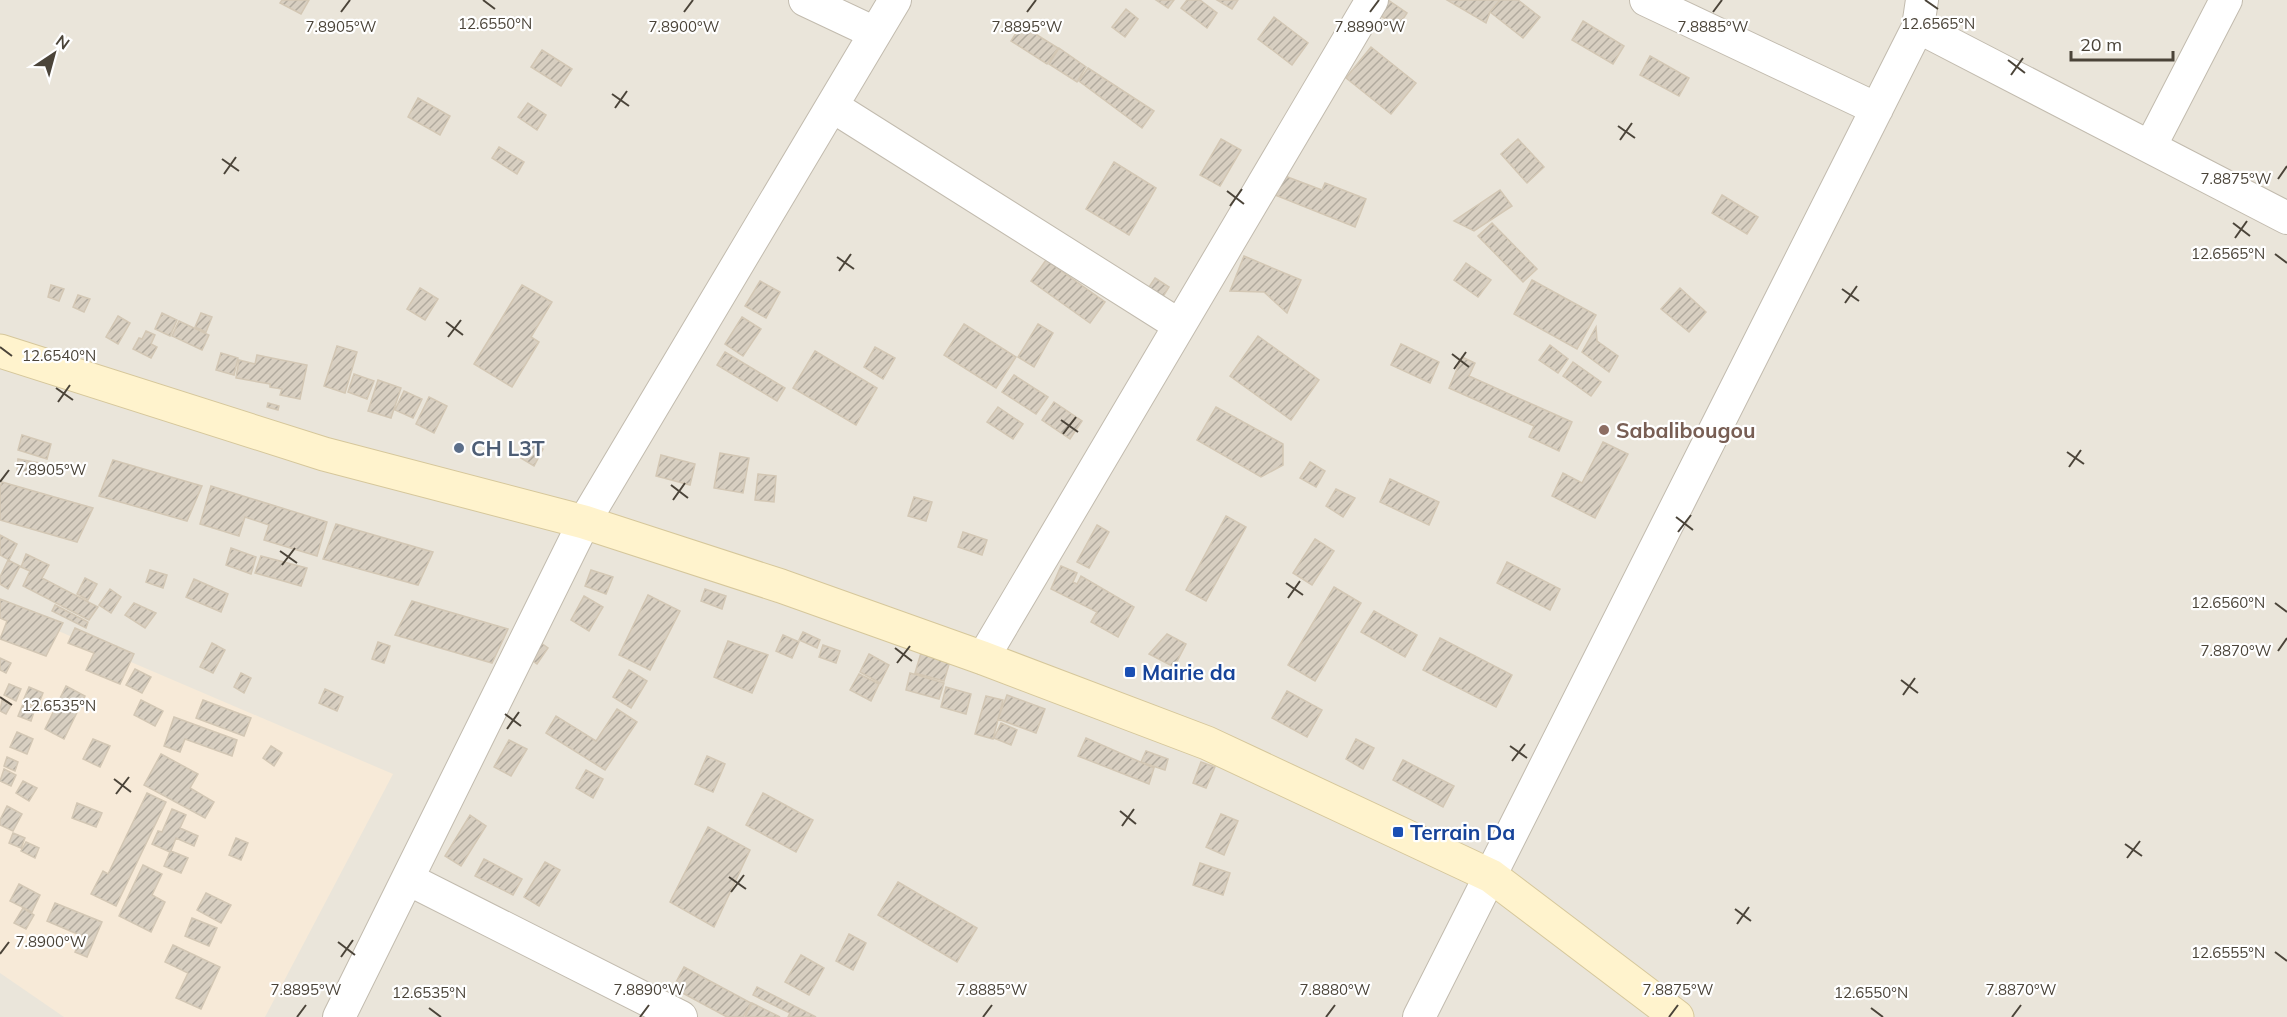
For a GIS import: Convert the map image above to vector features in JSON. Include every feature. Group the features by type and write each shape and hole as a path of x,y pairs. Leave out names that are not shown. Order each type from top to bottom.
{"main road":[{"path":"0,351 324,454 584,522 781,586 983,658 1207,743 1491,876 1677,1017"}],"street":[{"path":"805,0 875,33"},
{"path":"339,1017 584,522 895,0"},
{"path":"983,658 1372,0"},
{"path":"1646,0 1877,109"},
{"path":"2150,147 2226,0"},
{"path":"1419,1017 1877,109 1920,14 2150,147 2287,218"},
{"path":"832,106 1179,325"},
{"path":"408,879 681,1017"}],"shaded area":[{"path":"0,0 2287,0 2287,1017 0,1017"},
{"path":"0,606 393,774 265,1017 64,1017 0,973"}],"building":[{"path":"282,0 309,0 301,14 280,3"},
{"path":"1156,0 1174,0 1168,8"},
{"path":"1187,0 1200,0 1217,13 1207,28 1181,8"},
{"path":"1217,0 1238,0 1232,9"},
{"path":"1388,0 1407,13 1398,27 1378,14"},
{"path":"1447,0 1500,0 1490,12 1486,23"},
{"path":"1500,0 1518,0 1540,17 1523,38 1490,12"},
{"path":"1126,9 1138,19 1125,37 1112,27"},
{"path":"1274,17 1308,43 1292,65 1258,39"},
{"path":"1583,21 1624,46 1613,64 1572,40"},
{"path":"1021,25 1058,48 1047,64 1011,41"},
{"path":"1371,47 1416,83 1391,114 1346,78"},
{"path":"1059,48 1086,67 1077,82 1049,64"},
{"path":"542,50 572,69 561,86 531,67"},
{"path":"1650,56 1689,78 1679,96 1640,75"},
{"path":"1088,68 1154,111 1142,128 1079,81"},
{"path":"418,98 450,116 440,135 408,117"},
{"path":"528,103 546,115 537,130 518,117"},
{"path":"1221,139 1241,150 1220,186 1200,175"},
{"path":"1518,139 1544,167 1527,183 1501,154"},
{"path":"499,147 524,162 517,174 492,158"},
{"path":"1114,162 1156,188 1129,235 1086,209"},
{"path":"1277,173 1322,190 1325,183 1366,199 1355,227 1270,193"},
{"path":"1500,190 1512,206 1474,231 1454,221"},
{"path":"1722,195 1758,217 1747,234 1712,213"},
{"path":"1492,223 1537,269 1523,282 1478,236"},
{"path":"1244,256 1301,280 1287,313 1264,292 1230,291"},
{"path":"1046,260 1105,302 1090,323 1031,281"},
{"path":"1466,263 1491,280 1478,297 1454,280"},
{"path":"1155,278 1169,287 1159,303 1145,293"},
{"path":"1532,280 1596,315 1577,349 1514,314"},
{"path":"760,281 780,292 766,318 745,306"},
{"path":"51,285 64,289 59,301 48,297"},
{"path":"522,285 552,302 531,337 539,342 512,387 474,364"},
{"path":"420,288 438,299 425,320 407,309"},
{"path":"1680,288 1706,312 1689,332 1661,309"},
{"path":"78,295 90,299 84,312 73,307"},
{"path":"162,313 177,320 170,336 155,329"},
{"path":"201,313 212,317 206,332 195,327"},
{"path":"118,316 130,323 118,344 106,337"},
{"path":"742,317 761,329 743,356 725,344"},
{"path":"179,321 209,335 202,350 172,336"},
{"path":"964,324 1016,357 996,388 944,355"},
{"path":"1038,324 1053,333 1034,367 1018,357"},
{"path":"1596,327 1597,341 1618,356 1609,372 1582,352"},
{"path":"146,331 155,335 151,344 157,347 151,358 133,349"},
{"path":"1258,336 1319,380 1291,420 1230,376"},
{"path":"1401,344 1439,362 1430,383 1391,365"},
{"path":"1550,345 1568,359 1558,373 1539,360"},
{"path":"337,346 357,352 345,393 324,386"},
{"path":"875,347 895,358 883,379 864,367"},
{"path":"815,351 877,388 856,425 793,388"},
{"path":"725,352 785,388 777,401 717,365"},
{"path":"221,353 238,358 234,375 216,370"},
{"path":"257,355 307,365 300,399 280,395 282,389 270,387 270,384 236,378 239,360 255,364"},
{"path":"1462,357 1475,363 1469,376 1572,422 1559,451 1529,437 1534,426 1449,388"},
{"path":"1573,362 1601,382 1591,396 1563,376"},
{"path":"354,374 374,381 367,399 348,392"},
{"path":"1014,375 1048,397 1036,414 1002,392"},
{"path":"378,380 401,388 391,418 368,411"},
{"path":"404,391 422,399 413,418 395,410"},
{"path":"429,397 447,406 434,433 416,424"},
{"path":"1054,402 1082,421 1070,439 1042,420"},
{"path":"268,403 279,406 278,410 267,407"},
{"path":"998,407 1023,424 1013,439 987,422"},
{"path":"1216,407 1283,444 1283,465 1261,477 1197,440"},
{"path":"22,435 51,444 47,459 18,450"},
{"path":"528,440 543,449 534,466 519,457"},
{"path":"1603,442 1628,454 1595,518 1552,496 1563,473 1582,483"},
{"path":"720,453 749,458 743,493 714,488"},
{"path":"661,455 695,464 690,485 656,476"},
{"path":"18,459 40,463 38,474 17,470"},
{"path":"113,460 202,486 187,521 99,496"},
{"path":"1310,462 1325,471 1316,487 1300,478"},
{"path":"758,474 776,476 774,502 755,500"},
{"path":"1390,479 1439,502 1429,525 1380,502"},
{"path":"2,482 93,508 77,542 0,520"},
{"path":"211,486 327,522 317,556 264,540 269,525 245,517 239,536 200,524"},
{"path":"1336,489 1355,498 1343,517 1326,506"},
{"path":"914,497 932,502 926,521 908,516"},
{"path":"1226,516 1246,527 1206,601 1186,590"},
{"path":"336,524 433,552 418,585 323,559"},
{"path":"1097,525 1109,532 1089,568 1077,562"},
{"path":"963,532 987,540 982,555 958,547"},
{"path":"0,535 17,544 9,560 0,555"},
{"path":"1315,539 1334,551 1312,585 1293,573"},
{"path":"231,548 256,557 251,574 226,565"},
{"path":"26,554 49,565 42,578 98,607 89,620 23,586 30,571 21,567"},
{"path":"261,556 307,568 301,586 255,573"},
{"path":"8,560 20,566 8,589 0,584 0,577"},
{"path":"1507,562 1560,589 1550,610 1497,583"},
{"path":"1061,566 1077,573 1073,582 1077,584 1081,576 1134,607 1118,637 1091,622 1097,612 1051,589"},
{"path":"150,570 167,575 163,588 146,582"},
{"path":"591,570 613,577 606,594 585,586"},
{"path":"85,578 97,584 88,600 77,594"},
{"path":"194,579 228,594 221,612 186,597"},
{"path":"1334,587 1361,603 1315,681 1288,665"},
{"path":"110,589 121,597 111,613 99,605"},
{"path":"705,589 726,596 722,609 701,601"},
{"path":"648,595 680,611 650,670 619,655"},
{"path":"584,596 603,607 589,631 571,620"},
{"path":"0,599 63,623 46,656 0,639 7,621 0,618"},
{"path":"412,601 508,629 492,663 395,635"},
{"path":"134,603 156,613 145,628 125,615"},
{"path":"55,605 88,622 86,628 52,611"},
{"path":"1374,611 1417,635 1405,657 1361,632"},
{"path":"75,628 134,654 120,684 86,670 94,653 68,643"},
{"path":"803,632 820,640 817,648 799,640"},
{"path":"1167,634 1186,644 1174,667 1149,654"},
{"path":"783,635 799,642 792,658 776,651"},
{"path":"534,638 548,648 537,664 523,654"},
{"path":"1440,638 1512,675 1496,707 1423,670"},
{"path":"728,641 768,655 752,693 714,677"},
{"path":"378,642 390,646 384,663 372,659"},
{"path":"212,643 225,650 213,673 200,667"},
{"path":"823,645 840,651 836,663 819,657"},
{"path":"921,653 950,661 944,681 915,673"},
{"path":"869,654 889,665 880,683 860,672"},
{"path":"0,658 11,663 6,673 0,670"},
{"path":"135,669 151,677 142,693 126,685"},
{"path":"629,670 647,681 631,708 613,697"},
{"path":"241,673 251,678 244,693 234,687"},
{"path":"910,673 944,683 939,699 906,690"},
{"path":"859,674 879,684 871,701 850,690"},
{"path":"9,684 21,689 16,701 4,695"},
{"path":"66,686 85,696 64,739 45,729"},
{"path":"29,687 43,693 37,708 23,701"},
{"path":"946,687 971,694 966,714 941,707"},
{"path":"325,689 343,697 337,711 319,703"},
{"path":"1287,691 1322,710 1307,737 1272,718"},
{"path":"1007,695 1045,709 1036,733 998,719"},
{"path":"986,696 1003,700 993,739 975,734"},
{"path":"2,700 11,705 6,714 0,711"},
{"path":"141,700 163,711 155,726 134,715"},
{"path":"203,700 251,718 244,736 196,718"},
{"path":"23,704 35,709 31,721 18,716"},
{"path":"617,709 637,722 605,770 546,733 556,716 596,741"},
{"path":"174,717 237,740 232,756 185,739 180,752 164,746"},
{"path":"1001,723 1017,730 1011,745 994,738"},
{"path":"17,732 33,739 27,754 10,747"},
{"path":"1086,738 1154,768 1149,784 1078,756"},
{"path":"93,739 110,746 100,767 83,759"},
{"path":"1356,739 1374,748 1363,769 1346,759"},
{"path":"509,740 527,749 511,776 494,767"},
{"path":"271,746 282,753 274,766 263,758"},
{"path":"1146,751 1168,759 1165,770 1141,762"},
{"path":"161,754 198,774 190,788 214,802 205,818 144,785"},
{"path":"707,756 725,764 713,792 695,784"},
{"path":"7,757 18,762 15,771 4,766"},
{"path":"1403,760 1454,786 1443,807 1393,780"},
{"path":"1201,762 1215,767 1206,788 1193,783"},
{"path":"4,769 16,775 11,786 0,781"},
{"path":"586,770 603,779 593,798 576,788"},
{"path":"23,781 37,788 29,801 16,793"},
{"path":"147,793 166,802 116,906 91,894 103,871 108,874"},
{"path":"763,793 813,820 796,852 746,825"},
{"path":"77,803 102,813 96,827 72,818"},
{"path":"7,806 22,814 13,831 0,825"},
{"path":"172,809 186,815 180,828 198,836 194,846 176,838 171,851 188,858 181,873 164,866 170,852 152,844 158,831 162,832"},
{"path":"1221,814 1238,821 1224,855 1206,847"},
{"path":"470,815 486,826 461,866 445,856"},
{"path":"708,827 750,850 714,927 670,902"},
{"path":"13,833 25,838 21,848 9,843"},
{"path":"236,838 248,843 241,860 229,855"},
{"path":"26,842 39,848 35,858 21,851"},
{"path":"484,859 522,879 513,895 475,876"},
{"path":"545,862 560,870 539,906 524,897"},
{"path":"1200,863 1230,873 1223,895 1193,885"},
{"path":"143,865 162,874 152,895 165,902 151,932 119,916"},
{"path":"898,882 977,928 957,962 878,915"},
{"path":"19,884 40,895 32,912 10,901"},
{"path":"206,893 231,905 221,923 197,910"},
{"path":"55,903 102,922 87,957 75,952 82,936 47,921"},
{"path":"23,908 34,915 26,929 14,923"},
{"path":"192,918 217,928 209,946 185,936"},
{"path":"849,934 866,943 853,970 836,961"},
{"path":"173,945 220,967 201,1009 176,998 188,973 165,962"},
{"path":"801,955 824,968 809,995 785,982"},
{"path":"684,967 751,1003 743,1017 727,1017 673,988"},
{"path":"757,987 816,1017 788,1017 790,1013 753,995"},
{"path":"752,1003 780,1017 745,1017"}],"place":[{"name":"Sabalibougou","path":"1604,430"},
{"name":"CH L3T","path":"459,448"},
{"name":"Mairie da","path":"1130,672"},
{"name":"Terrain Da","path":"1398,832"}]}
